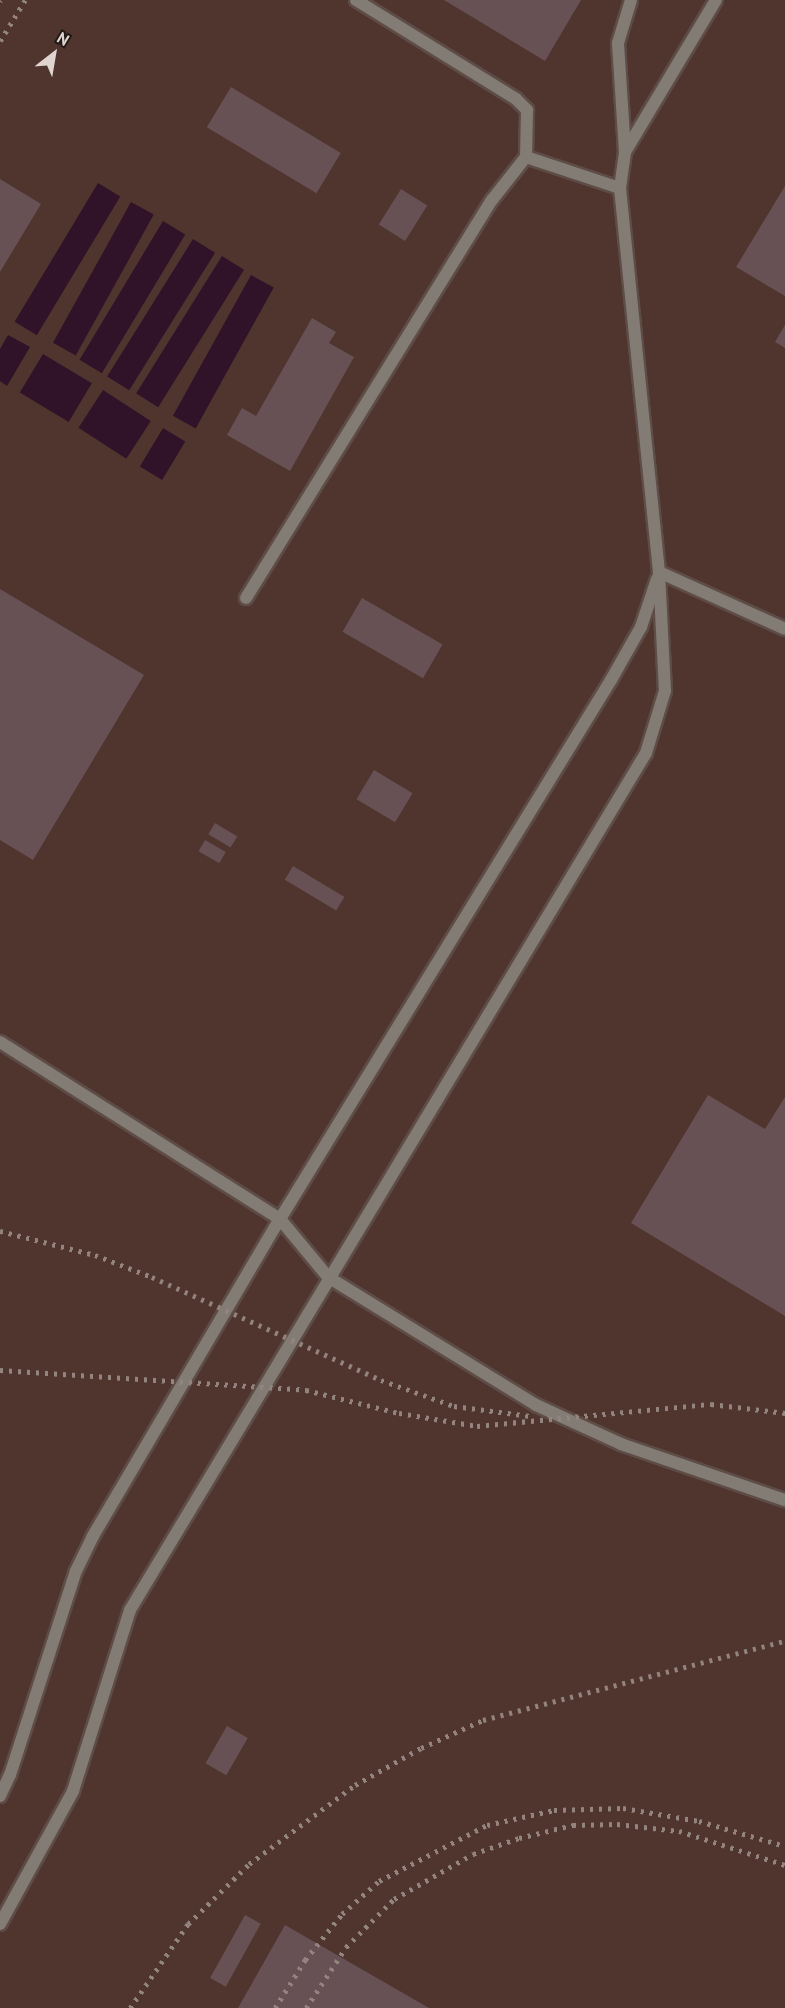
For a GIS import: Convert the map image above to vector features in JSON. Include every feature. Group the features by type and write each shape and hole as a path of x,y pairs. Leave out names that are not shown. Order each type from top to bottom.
{"lane":[{"path":"246,598 492,200 526,157 527,110 516,99 356,0"},
{"path":"0,1924 73,1791 130,1610 328,1277 646,753 665,691 659,572 620,188 625,152 618,44 631,0"},
{"path":"625,152 716,0"},
{"path":"526,157 620,188"},
{"path":"659,572 785,629"},
{"path":"0,1796 10,1775 76,1571 89,1545 280,1219 611,680 641,627 659,572"},
{"path":"0,1042 280,1219 328,1277 425,1340 584,1429 785,1500"}],"shaded area":[{"path":"0,0 785,0 785,2008 0,2008"},
{"path":"98,183 120,196 37,335 15,322"},
{"path":"131,202 154,215 76,355 53,343"},
{"path":"163,221 185,234 102,373 80,360"},
{"path":"193,239 215,253 129,390 107,376"},
{"path":"222,256 244,270 158,407 136,393"},
{"path":"251,275 274,288 196,428 173,416"},
{"path":"8,335 30,347 7,386 0,381 0,349"},
{"path":"43,354 92,383 69,422 20,393"},
{"path":"103,390 151,421 126,459 78,428"},
{"path":"163,428 185,441 162,480 140,467"}],"building":[{"path":"444,0 581,0 545,61"},
{"path":"231,87 341,153 317,193 207,127"},
{"path":"0,179 41,204 0,272"},
{"path":"785,186 785,296 736,267"},
{"path":"401,189 427,205 405,241 379,225"},
{"path":"312,318 336,332 329,343 354,357 290,471 227,435 242,408 256,416"},
{"path":"785,325 785,348 775,342"},
{"path":"0,589 144,675 33,860 0,840"},
{"path":"362,598 443,644 423,678 342,632"},
{"path":"374,770 413,793 395,822 356,799"},
{"path":"215,823 237,836 231,848 208,834"},
{"path":"205,840 226,852 219,863 198,851"},
{"path":"293,866 344,897 336,911 285,880"},
{"path":"708,1095 765,1129 785,1097 785,1316 631,1223"},
{"path":"227,1726 248,1738 226,1775 206,1763"},
{"path":"245,1915 261,1924 226,1987 210,1978"},
{"path":"285,1925 429,2008 238,2008"}],"railway":[{"path":"0,41 25,0"},
{"path":"0,1231 95,1255 152,1277 381,1380 454,1406 530,1416"},
{"path":"0,1370 306,1390 399,1413 477,1426 711,1404 785,1413"},
{"path":"130,2008 188,1924 249,1864 355,1785 421,1748 483,1720 785,1641"},
{"path":"275,2008 305,1960 342,1914 379,1881 487,1825 554,1810 623,1808 699,1821 785,1846"},
{"path":"306,2008 346,1947 394,1899 473,1854 519,1838 573,1825 617,1824 679,1831 785,1865"}]}
